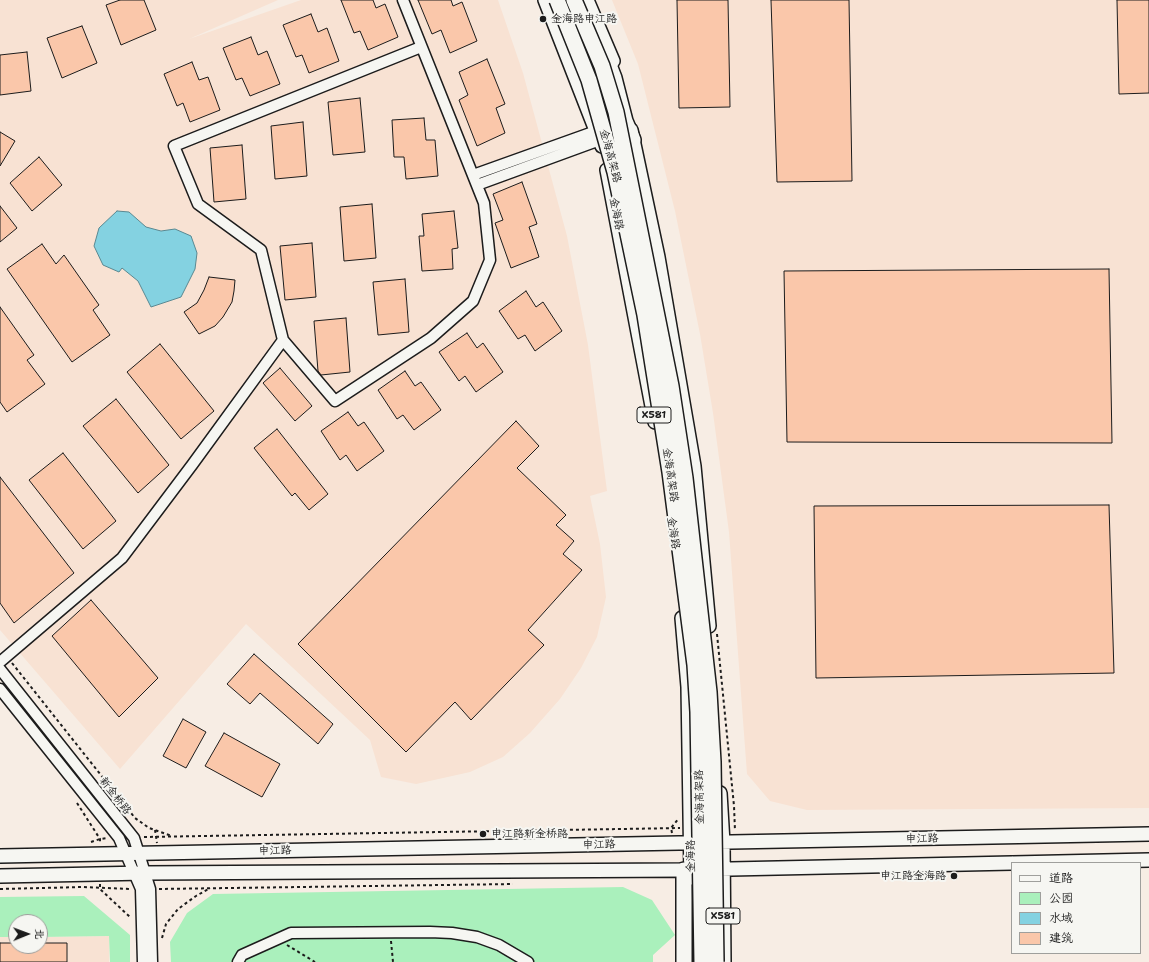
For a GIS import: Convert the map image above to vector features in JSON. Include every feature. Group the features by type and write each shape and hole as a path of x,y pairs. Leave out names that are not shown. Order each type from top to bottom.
{"highway":[{"name":"金海高架路","path":"557,0 589,80 615,172 645,315 670,472 695,665 698,704 702,962"},
{"name":"金海高架路","path":"574,0 602,66 616,112 637,207 675,409 700,602 709,692 713,762 716,962"},
{"path":"582,0 614,78 633,140"},
{"path":"684,962 688,870"}],"main road":[{"name":"金海路","path":"545,0 604,152 659,445 676,555 688,687 691,844 688,870 691,962"},
{"name":"X581","path":"587,0 615,67 633,140 658,257 694,466 715,693 723,843 724,962"},
{"name":"申江路","path":"0,856 691,844 1149,834"},
{"name":"申江路","path":"1058,862 1149,860"},
{"name":"申江路","path":"0,876 139,873 688,870 1011,863"}],"street":[{"path":"403,0 484,203 490,260 473,301 431,338 335,401 283,340 261,250 198,204 174,146 421,46"},
{"path":"473,175 598,136"},
{"path":"477,185 598,136"},
{"path":"3,659 122,558 192,466 283,340"},
{"name":"新金桥路","path":"0,669 134,838 133,854 139,873 141,889 143,962"},
{"name":"新金桥路","path":"0,689 133,854"},
{"name":"新金桥路","path":"139,873 150,889 152,962"},
{"path":"238,962 242,955 291,933 391,932 452,933 477,937 499,946 528,962"}],"path":[{"path":"3,659 134,818 149,828 175,837"},
{"path":"155,830 156,837 175,837 671,828 682,813"},
{"path":"93,827 100,838"},
{"path":"160,889 518,884"},
{"path":"0,889 83,887 100,889 133,919"},
{"path":"161,941 166,924 178,908 211,888"},
{"path":"391,932 392,962"},
{"path":"278,939 315,962"}],"shaded area":[{"path":"0,0 278,0 189,39 301,0 498,0 523,73 567,236 588,345 607,491 590,496 600,544 606,597 597,637 581,668 560,699 530,733 503,757 470,772 416,784 381,777 370,740 246,624 120,769 0,630"},
{"path":"612,0 1149,0 1149,808 807,810 770,801 747,774 729,532 713,413 700,334 675,211 638,64"},
{"path":"109,936 109,962 0,962 0,937 8,937 8,954 48,954 48,937"}],"green space":[{"path":"623,887 652,900 675,935 653,955 653,962 171,962 170,942 187,913 213,894"},
{"path":"84,896 130,935 130,962 110,962 109,936 48,937 48,914 8,914 8,937 0,937 0,897"}],"water":[{"path":"117,211 129,212 146,227 161,231 175,229 191,236 197,253 195,269 181,297 151,307 138,281 122,268 119,272 103,265 94,246 99,228"}],"building":[{"path":"120,0 144,0 156,30 121,45 106,5"},
{"path":"341,0 373,0 376,8 385,4 398,37 368,50 360,31 354,33"},
{"path":"418,0 451,0 453,6 462,2 477,41 450,53 441,30 432,34"},
{"path":"677,0 728,0 730,107 679,108"},
{"path":"771,0 849,0 852,181 777,182"},
{"path":"1117,0 1149,0 1149,93 1119,94"},
{"path":"311,14 318,32 327,28 339,61 309,73 302,55 296,57 283,25"},
{"path":"82,26 97,63 62,78 47,38"},
{"path":"251,37 258,55 267,51 280,84 250,96 242,78 236,80 223,48"},
{"path":"27,52 31,91 0,95 0,55"},
{"path":"487,59 505,104 496,108 505,133 477,146 459,100 468,95 459,72"},
{"path":"192,62 199,80 208,77 220,110 190,122 183,103 177,106 164,74"},
{"path":"360,98 365,152 333,155 328,102"},
{"path":"424,118 426,140 435,140 438,176 406,179 404,157 394,157 392,120"},
{"path":"303,122 307,176 275,179 271,126"},
{"path":"0,132 15,141 0,166"},
{"path":"242,145 246,199 214,202 210,148"},
{"path":"39,157 62,185 32,211 10,183"},
{"path":"522,182 537,224 529,227 539,257 511,268 495,223 503,220 493,194"},
{"path":"372,204 376,258 344,261 340,207"},
{"path":"0,206 17,228 0,242"},
{"path":"454,211 458,248 452,249 453,269 422,271 419,236 424,236 422,214"},
{"path":"312,243 316,297 285,300 280,246"},
{"path":"42,244 56,264 64,255 99,305 93,310 110,335 72,362 7,269"},
{"path":"1109,269 1112,443 787,442 784,271"},
{"path":"209,277 235,280 234,291 232,302 223,317 215,326 199,334 184,312 197,303"},
{"path":"405,279 409,332 378,335 373,282"},
{"path":"526,291 536,307 543,302 562,331 535,351 525,335 518,339 499,311"},
{"path":"0,307 34,355 27,360 45,384 7,412 0,402"},
{"path":"346,318 350,372 321,375 318,371 314,321"},
{"path":"467,333 477,348 483,343 503,372 476,392 465,376 459,381 439,352"},
{"path":"160,344 214,411 181,439 127,372"},
{"path":"280,368 312,406 295,421 263,383"},
{"path":"405,371 415,386 421,382 441,410 414,430 403,415 397,419 378,390"},
{"path":"116,399 169,465 138,493 83,426"},
{"path":"348,412 358,426 364,422 384,451 357,471 346,455 340,460 321,431"},
{"path":"516,421 539,446 517,468 566,515 556,525 574,541 563,554 582,570 528,630 544,645 471,720 455,702 406,752 298,644"},
{"path":"277,429 328,494 309,510 295,493 292,496 254,448"},
{"path":"63,453 116,521 83,549 29,480"},
{"path":"0,477 74,573 14,623 0,603"},
{"path":"1109,505 1114,673 816,678 814,506"},
{"path":"91,600 158,678 119,717 52,636"},
{"path":"254,654 333,724 318,744 260,693 250,704 227,684"},
{"path":"183,719 206,732 186,768 163,756"},
{"path":"224,733 280,764 262,797 205,766"},
{"path":"0,943 8,943 8,954 48,954 48,943 67,943 67,962 0,962"}],"place":[{"name":"金海路申江路","path":"543,19"},
{"name":"申江路新金桥路","path":"483,834"},
{"name":"申江路金海路","path":"954,876"}]}
